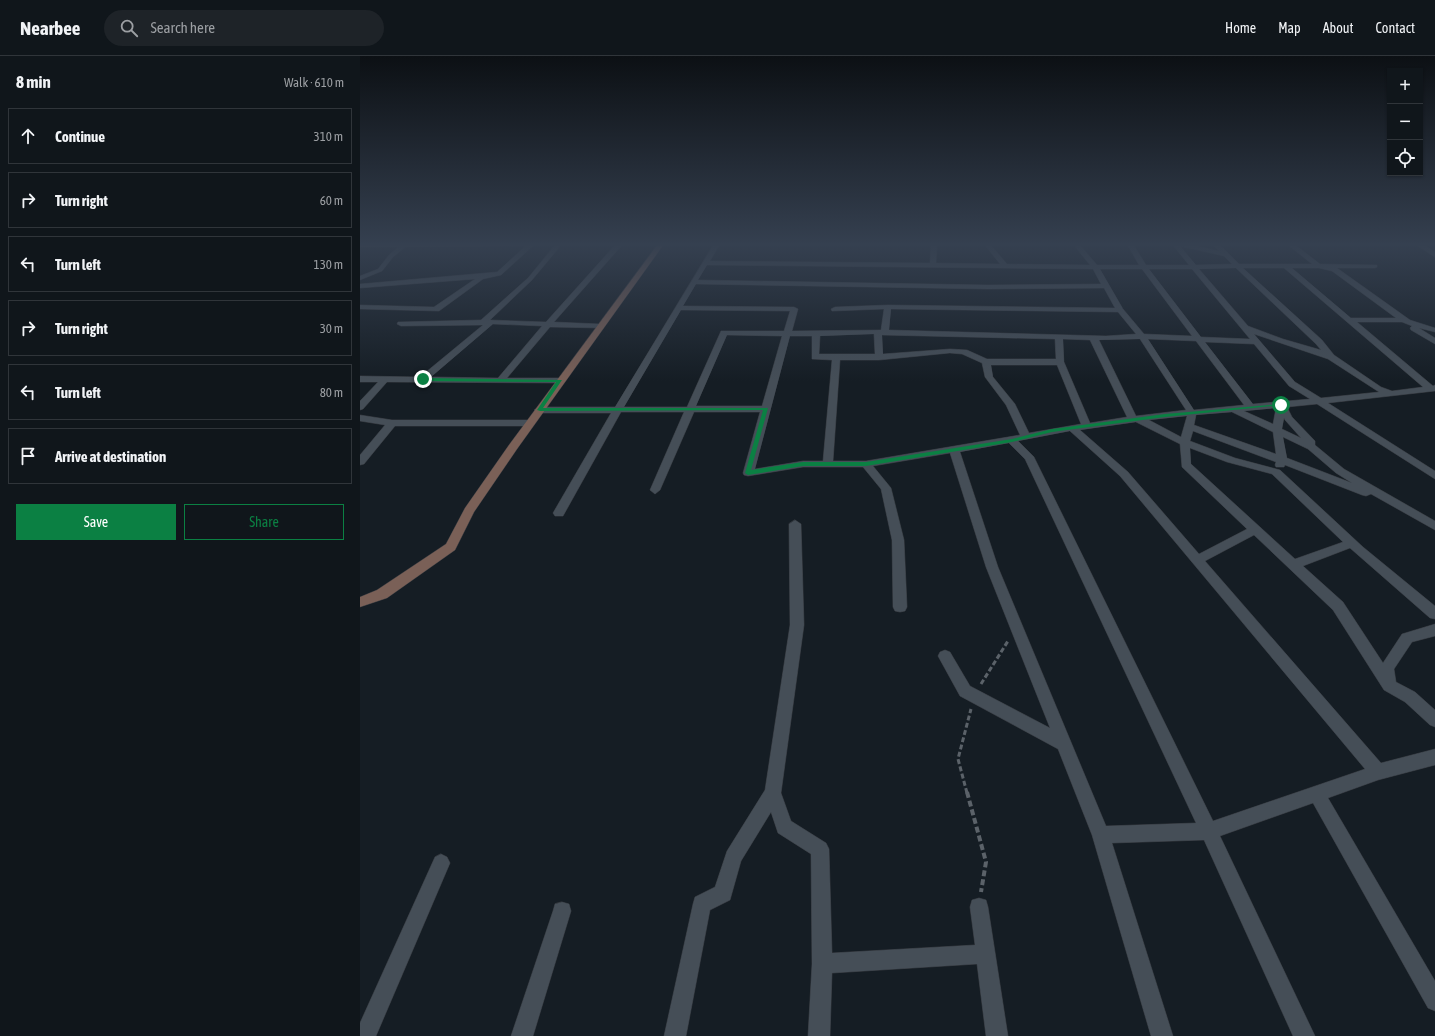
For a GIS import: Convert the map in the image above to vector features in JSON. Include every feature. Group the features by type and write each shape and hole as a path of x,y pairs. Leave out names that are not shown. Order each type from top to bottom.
{"main road":[{"path":"360,602 382,594 451,547 469,511 530,423 627,290"}],"street":[{"path":"360,307 436,308 463,290"},
{"path":"423,379 487,322 519,290"},
{"path":"500,381 579,290"},
{"path":"559,513 617,409 689,290"},
{"path":"1108,290 1120,310 1142,336 1192,413 1185,443 1186,464 1338,606 1389,685 1410,696 1435,720"},
{"path":"1161,290 1251,408"},
{"path":"1215,290 1292,384 1435,476"},
{"path":"1262,290 1319,342 1331,357"},
{"path":"1314,290 1432,388"},
{"path":"1362,290 1435,342"},
{"path":"835,308 888,307 1120,310"},
{"path":"879,357 882,333 888,307"},
{"path":"678,308 794,308 748,473 803,464 866,464 1012,440 1072,428 1136,419 1321,402 1432,388"},
{"path":"1350,320 1405,321 1435,330"},
{"path":"401,324 487,322 600,326"},
{"path":"1246,328 1280,341 1308,348 1331,357 1378,389 1389,394"},
{"path":"655,490 724,333 882,333 1132,338 1142,336 1258,342"},
{"path":"816,334 815,357 879,357 950,351 964,352 986,362 1060,362"},
{"path":"1058,337 1060,362 1087,426"},
{"path":"1093,337 1136,419 1185,443 1231,460 1276,472 1352,543 1435,614"},
{"path":"828,464 836,357"},
{"path":"986,362 989,377 1010,404 1026,437"},
{"path":"360,408 385,379"},
{"path":"360,380 423,379 560,381"},
{"path":"1276,472 1282,460 1277,429 1281,405"},
{"path":"1281,405 1288,418 1311,442 1312,447"},
{"path":"540,410 691,408 766,409"},
{"path":"1233,409 1312,447 1340,471 1435,526"},
{"path":"360,418 392,423 530,423"},
{"path":"360,462 392,423"},
{"path":"1189,426 1282,460 1402,508 1435,533"},
{"path":"1072,428 1124,474 1378,772"},
{"path":"1012,440 1029,457 1209,831 1304,1036"},
{"path":"954,450 992,567 1101,835 1162,1036"},
{"path":"866,464 886,488 898,540 900,607"},
{"path":"675,1036 702,904 723,893 733,857 773,793 796,625 795,524"},
{"path":"1197,560 1255,530"},
{"path":"1293,565 1352,543"},
{"path":"1389,685 1387,668 1407,638 1435,630"},
{"path":"945,656 965,691 1064,743"},
{"path":"1101,835 1209,831 1378,772 1435,757"},
{"path":"773,793 784,827 820,849 822,964 819,1036"},
{"path":"1316,794 1435,1002"},
{"path":"365,1036 441,863"},
{"path":"979,907 997,1036"},
{"path":"522,1036 562,911"},
{"path":"822,964 986,954"}],"path":[{"path":"979,907 986,862 958,759 974,696 1016,627"}],"route":[{"path":"423,379 560,381 540,410 691,408 766,409 748,473 803,464 866,464 1012,440 1052,431 1165,415 1281,405"}]}
